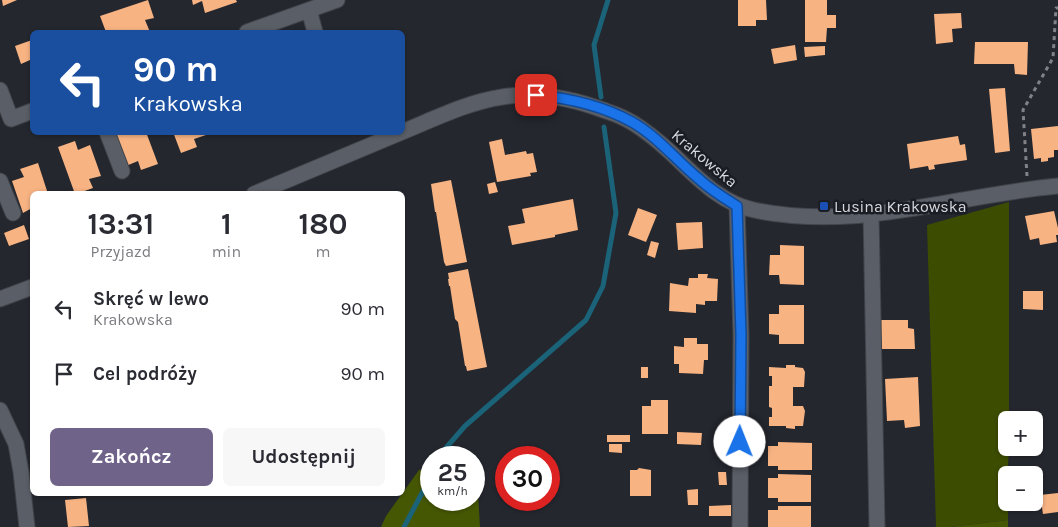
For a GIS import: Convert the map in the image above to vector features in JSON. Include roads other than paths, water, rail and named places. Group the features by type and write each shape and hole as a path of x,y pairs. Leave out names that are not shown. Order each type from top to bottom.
{"street":[{"path":"253,30 337,0"},
{"path":"308,10 314,30"},
{"path":"0,90 11,119 30,112"},
{"name":"Krakowska","path":"405,131 464,108 502,97 536,95 563,97 587,104 632,122 658,142 698,179 737,206 785,215 812,217 871,214 1058,186"},
{"path":"108,135 122,171"},
{"name":"Krakowska","path":"261,191 395,135"},
{"path":"0,181 13,213"},
{"path":"737,206 741,335 740,527"},
{"path":"871,214 878,527"},
{"path":"0,299 30,288"},
{"path":"0,410 16,444 27,527"}],"waterway":[{"path":"601,97 594,45 608,0"},
{"path":"448,446 465,426 586,320 603,286 616,213 604,127"},
{"path":"404,527 420,497"}],"place":[{"name":"Lusina Krakowska","path":"824,206"}]}
